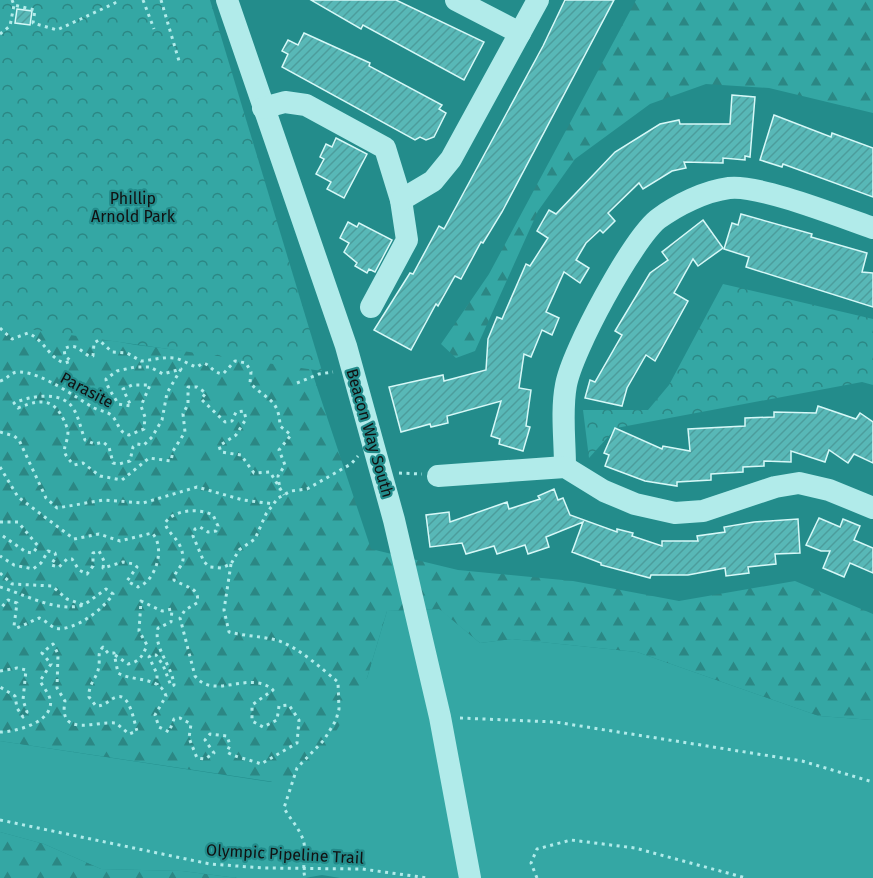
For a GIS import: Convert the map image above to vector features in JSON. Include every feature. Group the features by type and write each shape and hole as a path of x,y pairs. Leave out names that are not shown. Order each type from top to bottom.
{"street":[{"name":"Beacon Way South","path":"227,0 353,370 382,475 440,717 470,878"},
{"path":"456,0 520,33"},
{"path":"401,200 433,181 451,159 538,0"},
{"path":"263,108 285,102 306,105 385,148 401,200 407,240 371,307"},
{"path":"565,466 566,383 590,324 613,282 643,234 659,219 687,202 729,188 753,189 873,228"},
{"path":"438,476 565,466 604,491 635,504 675,513 704,511 775,487 799,483 828,490 873,508"}],"path":[{"path":"0,34 10,26 14,5 12,0"},
{"path":"14,5 35,10 33,24 57,30 115,3 113,0"},
{"path":"143,0 154,29"},
{"path":"161,0 179,61"},
{"path":"0,27 10,26"},
{"name":"Parasite","path":"0,328 12,339 28,333 33,335 43,341 52,356 65,363 71,361 65,356 64,349 78,347 89,356 93,356 94,342 99,340 112,352 128,353 141,361 150,357 164,360 172,358 197,367 203,363 219,374 223,374 236,361 246,363 251,372 250,383 274,402 280,415 280,426 291,435 279,450 285,465 278,476 280,490"},
{"name":"Parasite","path":"0,381 11,374 22,371 45,379 86,401 96,409 110,414 121,432 129,435 144,429 145,417 141,406 150,385 132,385 123,389 131,406 128,406 118,404 115,394 106,384 106,378 117,371 135,367 150,367 163,374 181,369 168,389 162,420 152,437 144,445 137,444 133,447 130,461 118,464 113,463 109,447 103,442 95,444 85,440 72,406 63,400 42,395 14,403 18,408 40,401 55,405 68,430 64,445 65,456 74,465 83,463 100,476 122,480 149,458 171,462 173,451 185,432 183,414 188,404 188,387 197,387 206,393 201,399 206,406 225,422 232,421 236,412 244,411 246,420 236,435 219,446 221,452 241,455 254,473 270,472 284,495"},
{"path":"297,383 319,374 353,370"},
{"path":"0,432 19,440 46,498 57,508 104,500 143,503 197,487 243,500 274,504"},
{"path":"305,878 302,867 305,846 301,835 284,808 297,768 324,740 336,720 339,709 338,682 317,664 308,661 304,654 285,644 229,632 224,610 231,564 239,550 255,539 274,504 284,495 307,489 351,464 373,443"},
{"path":"0,467 18,497 74,539 99,534 120,541 152,533 156,537 160,554 145,585 138,587 127,581 137,567 134,564 123,562 103,568 104,561 99,551 93,553 93,566 87,574 79,570 72,559 67,559 59,567 51,565 56,557 55,553 48,551 33,569 14,565 0,556"},
{"path":"382,475 407,471 438,476"},
{"path":"114,653 118,673 133,680 151,681 165,691 166,696 155,715 163,732 169,732 174,719 180,718 192,724 189,738 197,758 205,759 214,753 205,740 210,734 227,736 230,745 227,752 230,755 243,756 261,764 297,743 299,720 297,713 289,705 279,706 277,720 272,723 262,727 252,721 252,705 273,690 270,687 254,682 218,687 201,683 195,676 180,618 185,610 197,603 198,597 196,591 174,580 183,558 178,540 166,528 165,523 168,517 176,513 198,510 213,515 218,526 216,531 208,532 200,527 195,529 193,536 198,551 210,567 221,568 231,564"},
{"path":"0,522 18,522 38,546 33,554 0,534"},
{"path":"0,573 12,584 52,586 67,599 84,604"},
{"path":"0,587 57,605 75,608 105,590 113,594 106,604 75,627 53,627 39,618 17,628 14,626 13,618 17,603 8,600 0,609"},
{"path":"0,732 28,727 47,713 50,707 50,697 40,681 51,664 42,653 53,644 58,654 57,688 65,700 63,710 67,720 82,726 116,723 129,734 135,733 132,713 123,697 118,696 96,706 89,697 91,682 99,667 100,650 103,647 108,653 114,653 128,664 136,663 142,656 147,645 139,631 141,601 162,611 172,609 171,622 158,628 157,643 172,672 174,685 171,686 158,658 151,655 149,657 157,674 157,685"},
{"path":"0,671 17,668 26,670 23,700 27,712 23,717 17,708 15,696 0,687"},
{"path":"440,717 555,722 802,761 873,782"},
{"name":"Olympic Pipeline Trail","path":"0,820 210,864 264,868 362,869 428,878"},
{"path":"537,878 531,863 537,849 571,840 635,848 746,878"}],"green space":[{"name":"Phillip Arnold Park","path":"0,0 210,0 322,371 0,325"},
{"path":"636,0 873,0 873,113 769,88 706,84 650,104 575,159 538,211 475,351 456,358 441,344 489,274"},
{"path":"723,284 873,319 873,385 862,382 616,428 589,458 583,410 648,410 669,385"},
{"path":"0,320 136,345 310,366 371,549 458,570 573,581 679,601 795,581 873,614 873,720 819,716 637,652 512,639 480,643 439,609 387,611 367,678 327,747 288,784 0,741"},
{"path":"440,609 480,643 512,639 637,652 819,716 873,720 873,878 340,878 322,875 305,878 237,878 182,871 101,869 44,844 0,832 0,741 271,782 367,678 387,611"},
{"path":"0,832 44,844 101,869 182,871 237,878 0,878"}],"building":[{"path":"311,0 396,0 484,42 464,80 363,25 361,29"},
{"path":"565,0 614,0 502,212 483,243 481,242 461,279 455,276 438,306 436,304 411,350 374,330 410,273 413,274 439,226 444,229 543,46"},
{"path":"17,9 32,11 30,25 15,23"},
{"path":"304,33 370,63 369,66 442,105 439,109 446,113 434,137 426,140 420,137 415,140 282,67 288,54 282,51 288,40 298,45"},
{"path":"732,95 755,97 750,157 745,156 745,160 723,158 723,163 684,162 686,168 672,171 643,189 639,183 608,213 615,221 603,233 600,230 586,243 576,260 589,268 580,283 564,272 546,312 559,318 552,335 542,330 531,357 524,354 519,388 531,390 526,426 530,427 523,451 499,444 500,439 491,436 501,401 447,416 448,423 431,427 430,424 401,432 389,387 443,375 444,381 486,370 488,339 497,317 502,319 526,264 530,266 548,238 537,231 549,210 556,214 615,152 660,124 679,120 680,124 730,124"},
{"path":"774,115 831,137 832,133 873,148 873,197 783,164 782,167 760,160"},
{"path":"336,138 367,154 344,198 327,189 331,182 316,174 324,159 320,157 326,144 332,147"},
{"path":"741,214 812,234 811,237 867,253 862,272 873,273 873,307 746,267 749,257 724,249 732,223 738,225"},
{"path":"703,220 723,248 698,266 693,259 674,293 688,301 655,361 646,355 627,388 622,406 585,398 590,380 595,382 622,335 615,331 650,273 668,260 662,252"},
{"path":"348,222 357,227 359,223 392,240 375,272 369,269 367,273 355,266 357,263 344,252 349,243 340,238"},
{"path":"818,406 856,419 860,413 873,422 873,463 854,454 848,463 829,450 825,462 791,451 791,462 764,461 764,466 743,467 743,472 711,474 711,480 677,482 677,486 645,481 605,466 609,455 604,453 615,428 662,449 663,446 690,451 688,429 745,426 745,418 774,417 774,412 816,413"},
{"path":"554,489 558,500 563,498 570,515 617,532 617,529 633,533 632,536 662,546 662,541 698,541 697,536 725,532 724,527 798,519 800,553 775,554 776,564 748,567 749,573 726,576 725,568 688,575 651,575 650,578 601,565 601,563 572,552 583,522 546,537 549,547 528,554 525,545 497,554 494,546 466,554 462,543 430,547 426,515 449,512 450,522 507,502 509,509 540,499 538,496"},
{"path":"819,518 840,527 843,519 860,526 854,540 873,548 873,573 850,563 844,577 823,568 830,551 821,551 806,545"}]}
